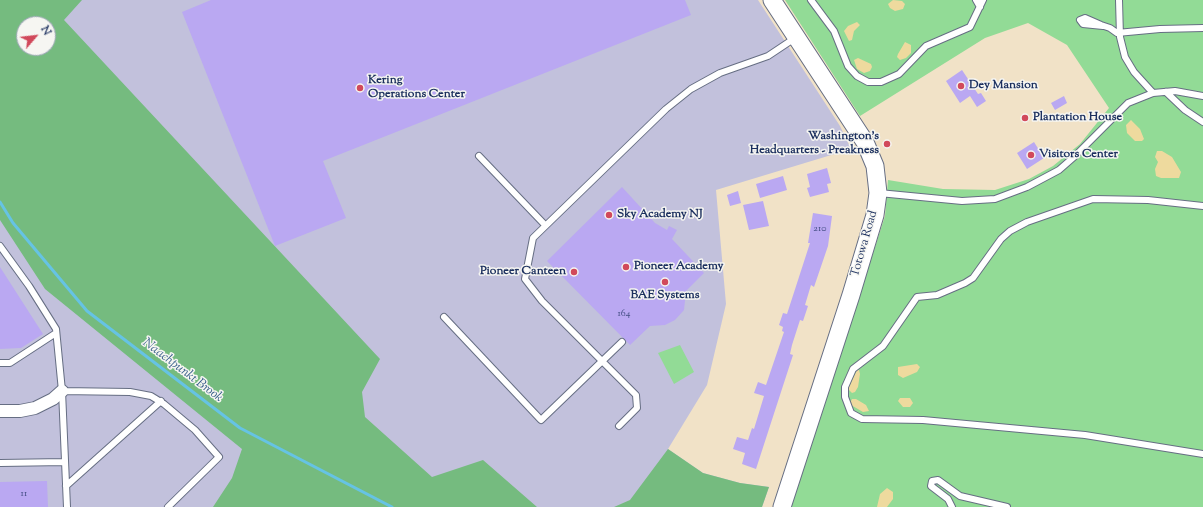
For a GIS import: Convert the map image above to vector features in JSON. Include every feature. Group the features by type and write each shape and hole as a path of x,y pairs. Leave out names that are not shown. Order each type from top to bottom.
{"main road":[{"name":"Totowa Road","path":"772,0 865,142 875,166 878,193 875,215 853,288 782,507"}],"street":[{"path":"0,411 35,408 53,399 62,391"}],"lane":[{"path":"811,0 834,30 848,66 857,76 868,82 881,82 899,74 926,46 970,28 983,0"},
{"path":"976,0 980,7"},
{"path":"1119,0 1119,33 1125,57 1130,66 1153,93"},
{"path":"1103,26 1117,33 1160,29 1203,28"},
{"path":"619,426 637,408 636,395 542,301 525,279 533,238 666,109 691,89 720,73 768,56 796,37"},
{"path":"1166,92 1185,110 1203,122"},
{"path":"878,193 962,201 995,199 1021,190 1059,170 1076,156 1128,103 1153,93 1188,92 1203,96"},
{"path":"479,156 545,225"},
{"path":"1203,206 1148,200 1093,199 1027,222 1010,231 1001,239 973,278 965,284 937,295 917,297 914,300 883,346 853,369 845,387 845,397 851,413 862,419 923,420 1084,435 1203,454"},
{"path":"0,246 29,286 56,329 62,391 68,507"},
{"path":"444,317 541,420 622,342"},
{"path":"0,363 10,363 56,333"},
{"path":"62,391 130,392 151,396 160,401 195,430 220,457 168,507"},
{"path":"66,486 160,401"},
{"path":"0,463 65,462"},
{"path":"952,507 948,499 931,486 932,481 938,480 960,496 1007,507"}],"shaded area":[{"path":"0,0 758,0 840,126 851,149 716,190 726,304 707,385 668,449 703,473 740,483 769,487 762,507 0,507"}],"green space":[{"path":"0,0 82,0 64,20 380,359 362,392 365,417 432,477 483,460 537,507 213,507 232,478 242,449 45,289 0,220"},
{"path":"785,0 1203,0 1203,507 791,507 885,216 888,180 943,189 995,190 1029,179 1053,166 1080,144 1109,108 1067,45 1028,23 985,38 860,116"},
{"path":"680,345 694,372 674,384 658,353"},
{"path":"668,449 703,473 740,483 769,487 762,507 614,507 630,500"}],"sand":[{"path":"893,0 902,1 905,4 903,9 895,11 890,8 888,4"},
{"path":"857,22 860,25 854,31 852,40 849,41 844,31 848,26"},
{"path":"905,42 911,45 911,53 906,58 900,60 897,57"},
{"path":"858,58 871,64 872,67 870,71 864,73 857,69 854,60"},
{"path":"1131,120 1140,129 1144,139 1142,141 1135,141 1127,133 1126,125"},
{"path":"1157,151 1162,151 1172,157 1181,172 1179,178 1161,178 1156,176 1155,169 1158,162 1155,157"},
{"path":"917,364 920,367 917,372 903,378 898,375 898,367"},
{"path":"857,370 859,370 860,374 858,387 855,392 852,393 848,389"},
{"path":"900,398 910,398 913,403 910,407 903,407 898,401"},
{"path":"852,399 856,399 866,405 869,411 863,412 851,405 850,403"},
{"path":"887,488 893,492 893,499 887,507 877,507 880,494"}],"building":[{"name":"Kering Operations Center","path":"211,0 685,0 691,15 323,161 346,218 275,246 182,12"},
{"name":"Dey Mansion","path":"962,70 978,94 981,93 986,101 977,107 970,96 960,103 946,81"},
{"path":"1064,96 1067,103 1055,110 1051,103"},
{"name":"Visitors Center","path":"1034,142 1044,158 1027,169 1017,153"},
{"path":"827,168 831,183 827,184 829,192 810,197 807,188 810,187 807,174"},
{"path":"783,176 787,190 760,198 756,184"},
{"name":"Pioneer Academy","path":"622,187 655,223 667,230 669,226 677,230 672,239 704,273 686,291 684,310 675,320 665,325 650,326 630,345 547,261"},
{"path":"738,191 741,203 730,206 727,195"},
{"path":"763,201 769,226 749,230 743,205"},
{"path":"813,213 832,216 828,246 814,287 811,285 805,305 808,306 803,321 800,320 792,345 790,354 793,355 756,469 742,464 745,453 733,449 737,437 748,440 752,428 754,429 764,396 754,393 758,382 766,385 784,332 782,331 783,327 779,325 783,313 787,314 810,243 808,243"},
{"path":"0,267 43,334 21,348 0,349"},
{"path":"47,481 48,507 0,507 0,482"}],"waterway":[{"name":"Naachpunkt Brook","path":"0,202 13,223 87,311 240,428 392,507"}],"place":[{"name":"Dey Mansion","path":"961,86"},
{"name":"Kering Operations Center","path":"360,88"},
{"name":"Plantation House","path":"1025,118"},
{"name":"Washington's Headquarters - Preakness","path":"887,144"},
{"name":"Visitors Center","path":"1031,155"},
{"name":"Sky Academy NJ","path":"609,215"},
{"name":"Pioneer Academy","path":"626,267"},
{"name":"Pioneer Canteen","path":"574,272"},
{"name":"BAE Systems","path":"665,282"}]}
